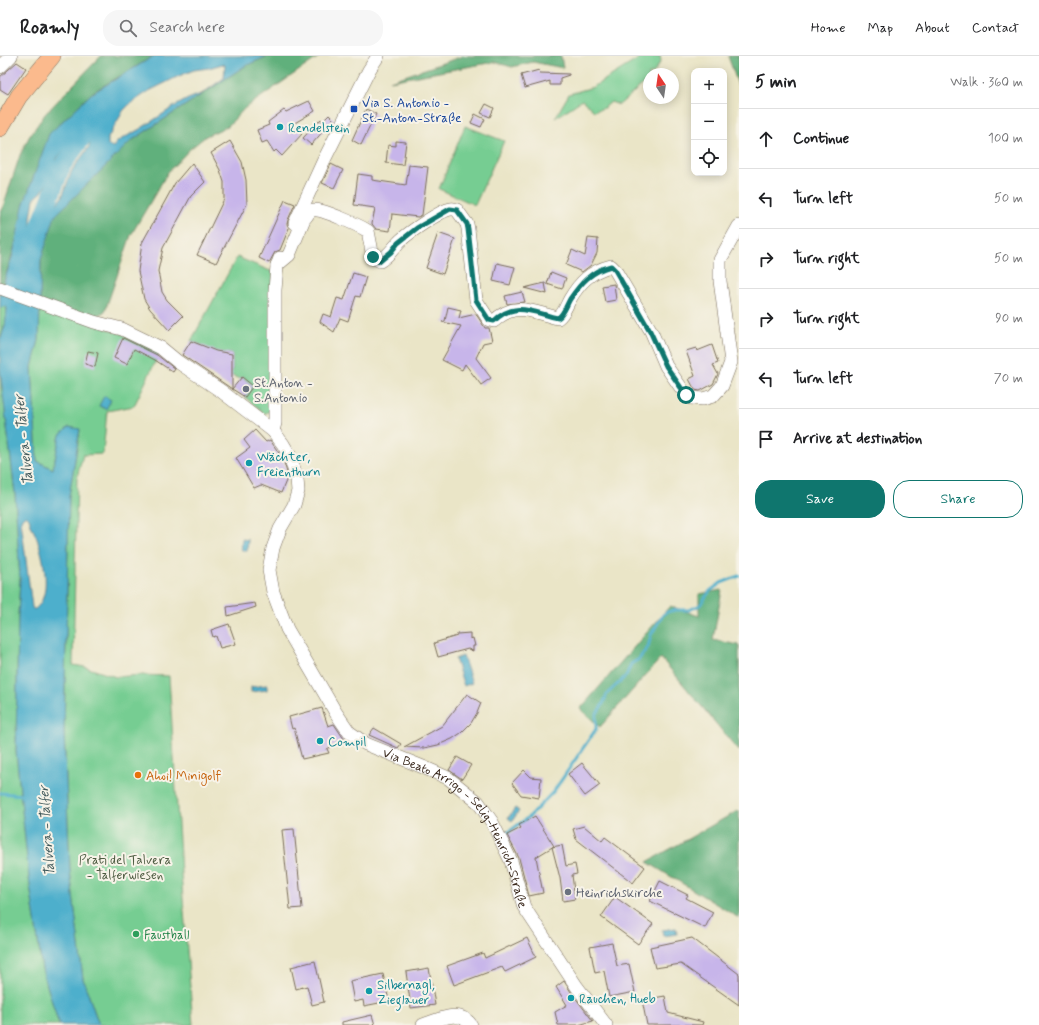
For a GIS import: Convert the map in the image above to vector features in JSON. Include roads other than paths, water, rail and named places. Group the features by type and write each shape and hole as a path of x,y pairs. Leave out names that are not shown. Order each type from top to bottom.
{"main road":[{"path":"0,128 19,96 52,56"}],"street":[{"path":"0,67 11,56"},
{"path":"273,431 275,423 275,290 277,265 323,162 369,70 378,56"},
{"path":"277,265 289,255 304,219 313,210 320,210 368,231 373,257 380,261 391,252 398,243 417,228 441,213 454,209 457,210 468,226 476,300 489,320 494,321 507,311 523,310 537,311 558,318 580,284 596,272 611,266 615,270 650,331 666,366 686,395 691,398 703,399 713,396 722,386 731,362 720,282 720,260 739,226"},
{"name":"Via Beato Arrigo - Selig-Heinrich-Straße","path":"0,288 94,322 122,329 161,348 273,431 290,456 297,479 298,491 294,506 280,529 273,548 269,570 273,592 287,630 336,713 349,732 366,744 448,778 478,802 492,822 511,860 524,907 577,987 606,1025"},
{"path":"423,1025 452,1015 463,1018 471,1025"}],"water":[{"path":"154,56 268,56 245,66 131,141 55,216 41,260 39,340 32,367 37,461 53,469 60,435 69,427 80,429 69,496 64,732 70,870 83,979 99,1025 59,1025 42,969 29,878 16,751 20,580 15,493 0,370 0,337 1,338 5,325 7,309 6,306 0,308 0,294 13,254 23,206 49,134 91,94","holes":["222,64 225,65 224,78 203,93 175,106 140,129 118,141 113,147 108,145 108,138 123,111 130,104 149,91 179,76 194,70","79,138 89,139 90,141 89,147 72,170 62,197 43,221 35,235 33,235 31,232 31,218 34,199 41,193 53,175 57,158 69,145","26,515 29,518 39,544 43,560 45,578 44,596 35,609 32,607 21,521"]},
{"path":"104,396 111,400 106,409 99,406"},
{"path":"242,539 248,540 247,551 241,550"},
{"path":"463,656 472,683 464,686 455,659"},
{"path":"267,685 267,690 251,692 251,687"},
{"path":"515,808 519,811 512,821 508,818"},
{"path":"676,928 677,934 663,936 662,930"}],"waterway":[{"name":"Talvera - Talfer","path":"30,250 63,165 96,120"},
{"path":"507,833 530,816 554,791 596,729 596,715 607,694 626,676 631,664 639,659 648,647 651,635 662,616 667,612 675,610 689,610 700,605 710,591 721,583 739,576"},
{"path":"0,793 24,795"}],"place":[{"name":"Via S. Antonio - St.-Anton-Straße","path":"354,109"},
{"name":"Rendelstein","path":"280,127"},
{"name":"St.Anton - S.Antonio","path":"246,389"},
{"name":"Wächter, Freienthurn","path":"249,463"},
{"name":"Compil","path":"320,741"},
{"name":"Ahoi! Minigolf","path":"138,775"},
{"name":"Heinrichskirche","path":"568,892"},
{"name":"Faustball","path":"136,934"},
{"name":"Silbernagl, Zieglauer","path":"369,991"},
{"name":"Rauchen, Hueb","path":"571,998"}],"park label":[{"name":"Prati del Talvera - Talferwiesen","path":"125,866"}]}
